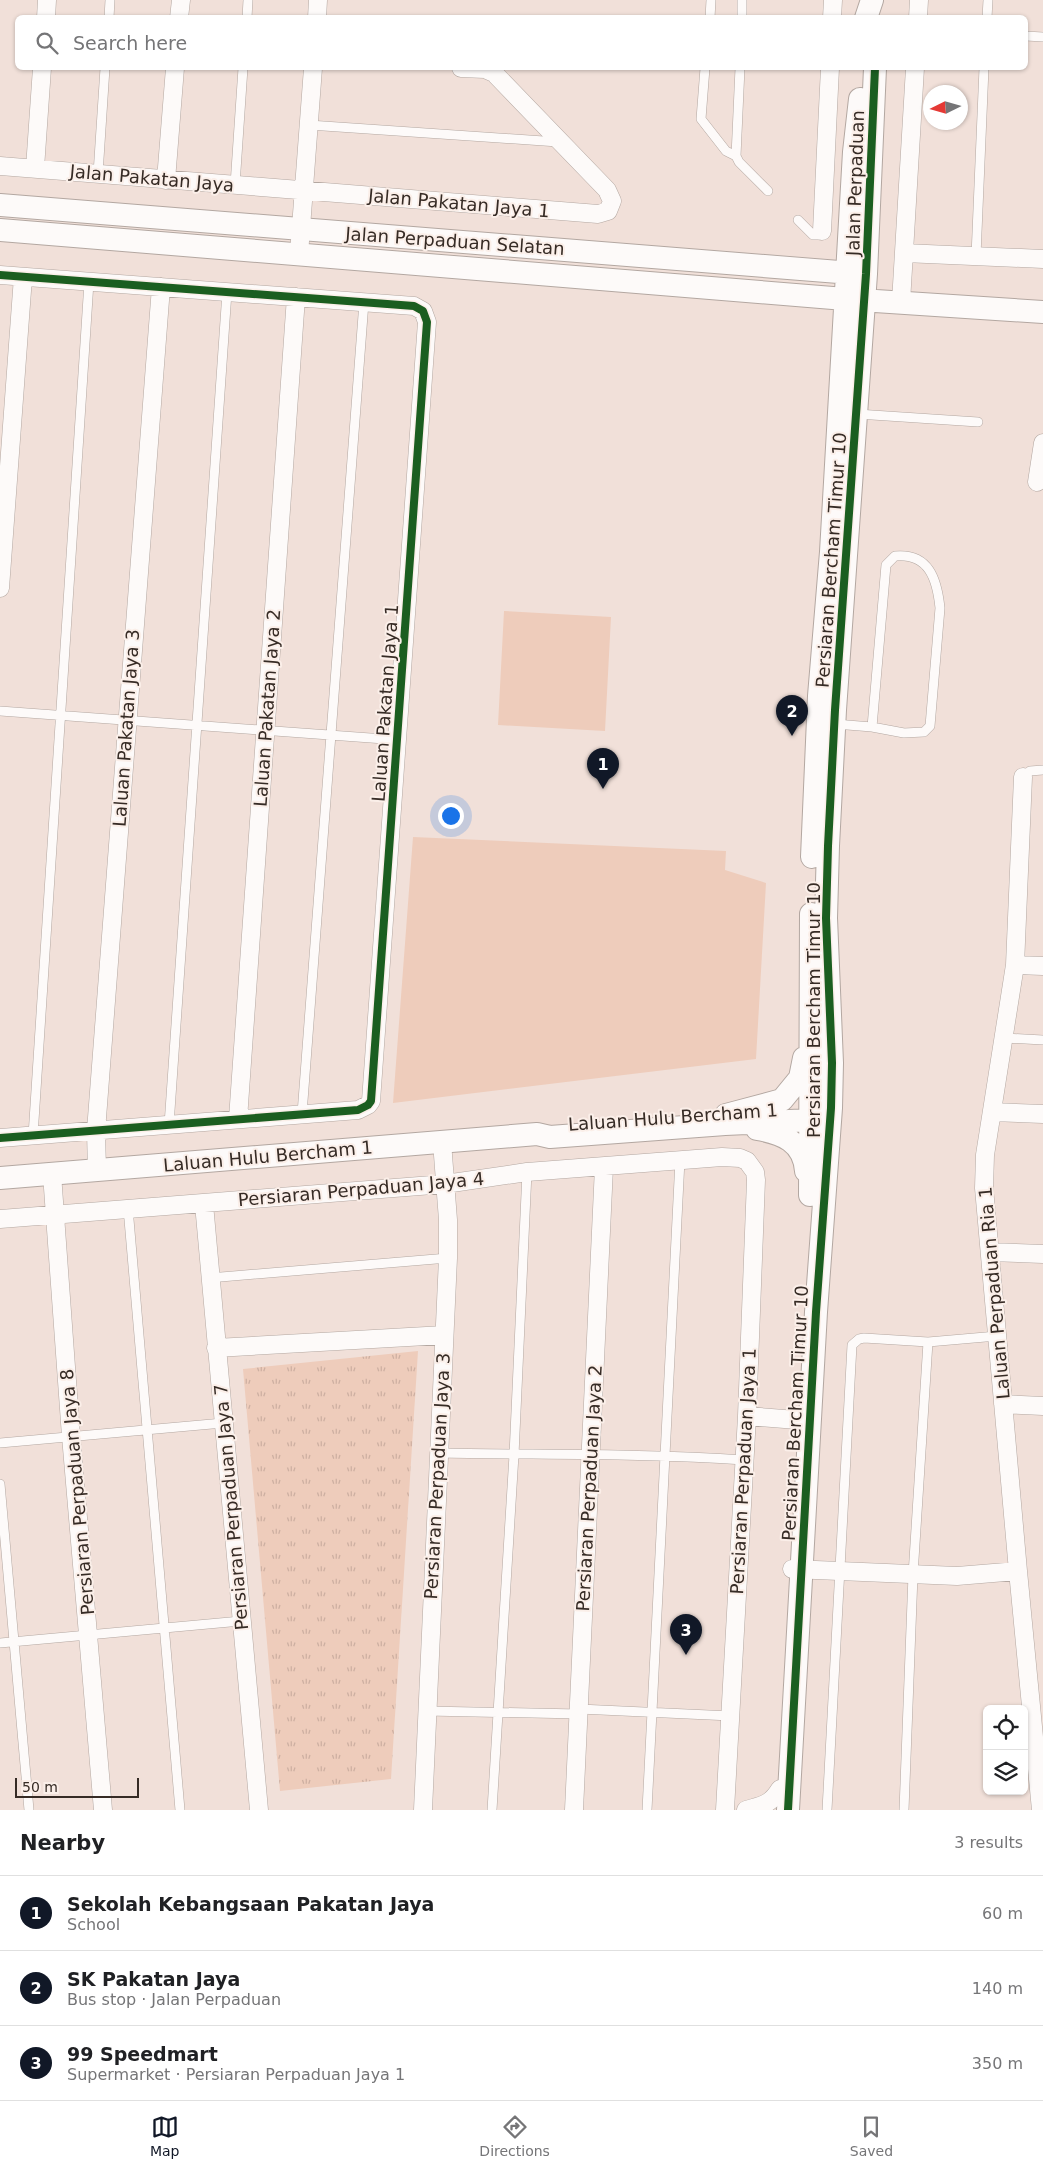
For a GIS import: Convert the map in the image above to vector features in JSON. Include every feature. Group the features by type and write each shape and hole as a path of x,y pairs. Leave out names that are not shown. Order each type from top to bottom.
{"street":[{"path":"46,15 47,0"},
{"path":"179,15 181,0"},
{"path":"317,15 318,0"},
{"path":"832,15 833,0"},
{"path":"867,15 872,0"},
{"path":"872,0 876,15"},
{"path":"918,15 919,0"},
{"path":"35,168 42,70"},
{"path":"166,180 175,70"},
{"path":"299,254 313,70"},
{"path":"491,70 561,142"},
{"path":"822,231 830,70"},
{"name":"Jalan Perpaduan","path":"857,273 854,152 863,70"},
{"name":"Jalan Perpaduan","path":"814,1113 818,972 811,868 826,724 830,552 875,70"},
{"path":"857,273 901,302 915,70"},
{"name":"Jalan Pakatan Jaya 1","path":"304,190 598,214 608,211 612,201 607,190 561,142"},
{"name":"Jalan Pakatan Jaya","path":"0,166 304,190"},
{"name":"Jalan Perpaduan Selatan","path":"0,206 857,273"},
{"name":"Jalan Perpaduan Selatan","path":"0,230 855,299 1043,312"},
{"path":"904,252 1043,259"},
{"path":"0,275 364,302"},
{"path":"0,588 23,277"},
{"name":"Laluan Pakatan Jaya 3","path":"97,1170 96,1131 126,720 161,287"},
{"name":"Laluan Pakatan Jaya 2","path":"238,1119 296,297"},
{"name":"Persiaran Bercham Timur 10","path":"826,724 850,516 857,414 855,299"},
{"name":"Laluan Pakatan Jaya 1","path":"302,1114 358,1110 368,1106 372,1096 427,322 423,311 414,306 364,302"},
{"path":"1037,482 1043,442"},
{"path":"830,552 838,550 843,544 845,522 850,516"},
{"name":"Laluan Perpaduan Ria 1","path":"1023,777 1015,965 984,1163 984,1188 1018,1571 1042,1805"},
{"path":"1015,965 1043,966"},
{"path":"726,1119 782,1100 800,1078 818,972"},
{"name":"Persiaran Bercham Timur 10","path":"788,1810 797,1569 805,1420 824,1178 829,1146 832,1063 818,972"},
{"path":"992,1112 1043,1114"},
{"path":"814,1113 822,1126 824,1178"},
{"name":"Persiaran Bercham Timur 10","path":"805,1420 814,1113"},
{"name":"Laluan Hulu Bercham 1","path":"0,1178 536,1134 550,1137 726,1119 814,1113"},
{"path":"0,1138 302,1114"},
{"path":"726,1119 778,1132 798,1147 806,1162 810,1240"},
{"name":"Persiaran Perpaduan Jaya 3","path":"423,1810 448,1258 448,1220 442,1142"},
{"name":"Persiaran Perpaduan Jaya 4","path":"0,1219 445,1184 527,1172 722,1157"},
{"name":"Persiaran Perpaduan Jaya 1","path":"722,1157 740,1158 752,1166 755,1172 747,1416 725,1810"},
{"name":"Persiaran Perpaduan Jaya 2","path":"574,1810 604,1167"},
{"name":"Persiaran Perpaduan Jaya 8","path":"52,1174 70,1436 103,1810"},
{"name":"Persiaran Perpaduan Jaya 7","path":"204,1204 259,1810"},
{"path":"990,1252 1043,1254"},
{"path":"216,1348 444,1335"},
{"path":"1003,1404 1043,1406"},
{"path":"747,1416 805,1420"},
{"path":"797,1569 958,1576 1018,1571"},
{"name":"Persiaran Bercham Timur 10","path":"779,1799 797,1569"},
{"path":"746,1810 779,1799"}],"lane":[{"path":"109,15 110,0"},
{"path":"247,15 248,0"},
{"path":"710,15 711,0"},
{"path":"742,0 742,15"},
{"path":"987,15 988,0"},
{"path":"1028,36 1043,37"},
{"path":"98,174 105,70"},
{"path":"235,185 243,70"},
{"path":"705,70 701,120 726,151 736,156 768,191"},
{"path":"736,156 740,70"},
{"path":"976,256 984,70"},
{"path":"309,125 561,142"},
{"path":"798,220 814,235 819,236 822,231"},
{"path":"33,1136 89,282"},
{"path":"169,1125 227,292"},
{"path":"302,1114 364,302"},
{"path":"857,414 978,422"},
{"path":"826,724 918,733 928,730 932,720 940,608 938,589 932,573 921,561 909,555 895,556 886,565 872,727"},
{"path":"0,711 398,740"},
{"path":"1023,777 1030,771 1043,770"},
{"path":"1004,1038 1043,1040"},
{"path":"647,1810 680,1160"},
{"path":"492,1810 514,1455 527,1172"},
{"path":"128,1208 180,1810"},
{"path":"210,1278 448,1258"},
{"path":"827,1810 852,1345 854,1341 864,1338 928,1342 997,1336"},
{"path":"904,1810 913,1575 928,1342"},
{"path":"0,1443 223,1423"},
{"path":"438,1453 591,1456 664,1455 744,1460"},
{"path":"0,1484 29,1810"},
{"path":"0,1643 241,1621"},
{"path":"426,1711 652,1712 731,1716"}],"green space":[{"path":"504,611 611,617 605,731 498,725"},
{"path":"413,837 726,851 725,870 766,883 756,1059 393,1103"},
{"path":"418,1351 391,1779 280,1791 243,1369"}],"cycle path":[{"path":"788,1810 816,1312 831,1108 832,1063 826,918 828,846 835,710 866,274 875,70"},
{"path":"0,275 414,306 423,311 427,322 371,1101 368,1105 358,1110 0,1138"}],"place":[{"name":"SK Pakatan Jaya","path":"792,736"},
{"name":"Sekolah Kebangsaan Pakatan Jaya","path":"603,789"},
{"name":"99 Speedmart","path":"686,1655"}]}
